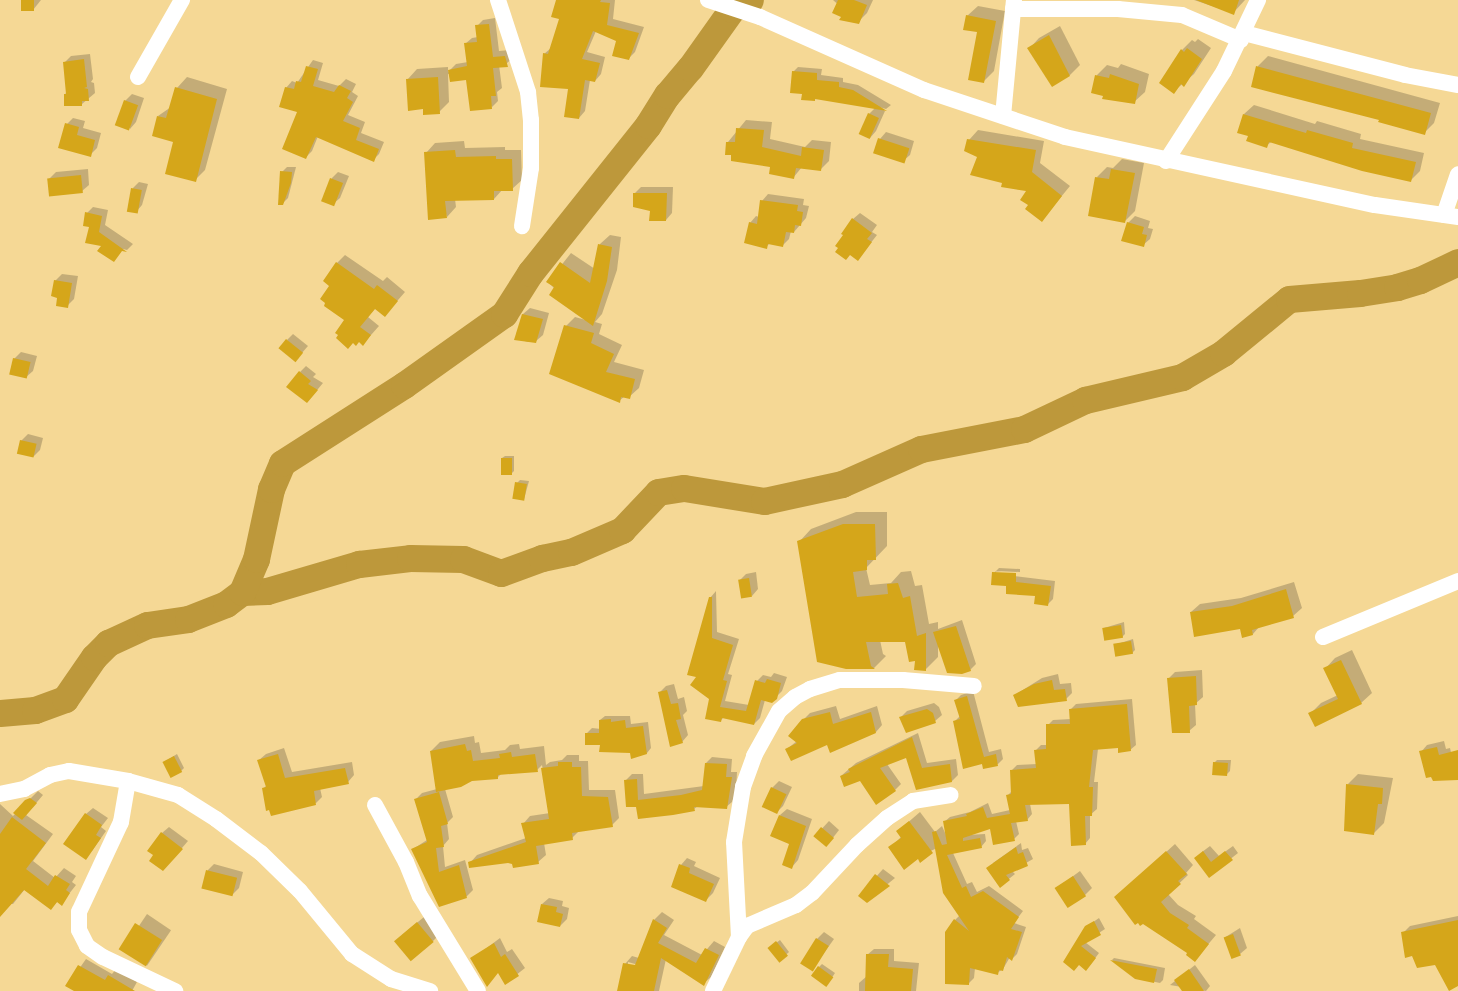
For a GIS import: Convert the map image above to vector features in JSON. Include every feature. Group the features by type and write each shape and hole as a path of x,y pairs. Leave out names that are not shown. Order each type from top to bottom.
{"street":[{"path":"138,77 182,0"},
{"path":"498,0 528,92 531,120 531,168 522,226"},
{"path":"708,0 760,17 924,90 1065,137 1166,161 1270,180 1376,205 1451,216 1458,174"},
{"path":"1166,161 1224,71 1257,0"},
{"path":"1004,116 1013,4 1118,9 1182,15 1242,36 1458,85"},
{"path":"1323,637 1458,581"},
{"path":"739,937 734,884 734,842 744,787 754,756 779,711 795,697 810,689 840,680 903,680 974,686"},
{"path":"0,794 24,789 50,776 69,771 128,781 178,795 216,819 261,853 300,891 352,954 391,979 430,991"},
{"path":"128,781 121,822 79,912 79,930 87,946 103,957 175,991"},
{"path":"713,991 739,937 747,926 785,911 812,893 856,845 913,801 931,796 951,795"},
{"path":"375,805 406,862 420,896 478,991"}],"building":[{"path":"21,0 34,0 34,11 21,11"},
{"path":"556,0 601,0 600,2 610,3 607,25 639,33 629,60 612,56 616,41 593,31 582,59 600,63 595,82 585,80 579,119 564,117 568,89 540,87 543,53 548,54 559,19 551,17"},
{"path":"838,0 854,0 867,5 859,24 839,20 841,17 832,13"},
{"path":"1196,0 1239,0 1234,15"},
{"path":"966,15 996,21 984,83 968,80 977,32 963,30"},
{"path":"489,24 493,57 505,56 508,67 493,68 496,96 491,96 492,109 470,111 466,80 450,82 448,70 467,66 464,43 477,42 475,25"},
{"path":"1049,35 1070,76 1052,87 1027,48"},
{"path":"1187,48 1202,59 1184,87 1181,84 1174,94 1159,83 1181,49 1184,52"},
{"path":"84,59 87,87 84,88 88,89 89,101 82,101 82,106 64,106 64,94 66,94 63,62"},
{"path":"306,66 318,69 313,86 334,92 339,85 351,91 347,98 353,102 343,121 360,128 356,140 379,149 374,162 316,137 306,159 282,149 297,112 279,107 285,87 294,89 296,81 301,82"},
{"path":"1256,66 1431,113 1425,135 1378,122 1379,120 1251,87"},
{"path":"792,71 817,73 817,80 839,82 839,87 853,90 887,111 815,99 815,101 801,100 802,94 790,93"},
{"path":"1110,74 1139,84 1135,104 1102,99 1103,96 1091,93 1095,75 1109,78"},
{"path":"438,77 440,114 423,115 423,109 408,111 406,79"},
{"path":"175,87 217,99 196,182 165,174 173,142 152,136 157,116 166,118"},
{"path":"124,100 138,105 129,131 115,125"},
{"path":"868,113 879,118 870,139 859,134"},
{"path":"1243,114 1306,133 1307,130 1353,143 1352,148 1416,162 1411,182 1362,171 1269,142 1267,148 1246,141 1248,136 1237,133"},
{"path":"65,123 79,127 77,135 95,140 91,157 58,148"},
{"path":"736,128 764,130 762,147 801,156 802,147 824,150 821,171 796,168 794,179 769,174 770,167 731,161 731,155 725,155 726,142 735,142"},
{"path":"878,138 909,148 904,163 873,153"},
{"path":"967,139 1036,150 1032,172 1062,196 1042,222 1025,209 1028,205 1020,200 1026,191 1001,187 1002,183 970,175 977,157 964,151"},
{"path":"455,150 456,157 496,156 496,159 512,159 513,191 494,191 494,200 445,201 447,218 428,220 424,152"},
{"path":"1111,169 1135,173 1125,223 1088,216 1095,177 1109,179"},
{"path":"280,171 292,172 291,183 283,205 278,205"},
{"path":"81,175 83,193 49,196 47,179"},
{"path":"330,178 343,183 334,206 321,201"},
{"path":"131,188 142,190 138,214 127,212"},
{"path":"633,193 667,193 666,221 649,221 650,211 633,207"},
{"path":"760,200 798,205 797,211 803,212 801,226 795,225 794,233 786,232 783,247 768,244 767,249 744,243 749,222 757,224"},
{"path":"85,212 102,216 99,232 127,252 122,251 114,262 97,251 101,246 85,243 89,227 83,226"},
{"path":"852,218 872,233 867,239 872,242 858,261 850,255 846,260 835,252 838,248 835,246 843,235 841,234"},
{"path":"1127,222 1144,227 1142,234 1147,235 1144,247 1121,241"},
{"path":"598,244 612,247 607,281 593,326 549,295 554,287 546,282 560,262 590,283"},
{"path":"336,262 374,289 377,285 398,301 385,317 375,309 360,327 371,335 363,346 359,342 356,346 353,343 348,349 336,338 338,335 335,333 344,320 324,306 325,303 320,299 329,286 323,281"},
{"path":"54,280 72,283 68,308 56,306 57,298 51,296"},
{"path":"522,314 543,319 536,343 514,340"},
{"path":"564,325 594,333 591,343 614,354 606,372 635,379 630,399 621,397 620,403 549,374"},
{"path":"286,339 303,353 296,362 278,348"},
{"path":"13,358 31,362 27,379 9,375"},
{"path":"299,371 311,381 308,384 318,390 307,403 286,387"},
{"path":"20,440 37,444 33,457 17,454"},
{"path":"501,458 512,458 512,475 501,475"},
{"path":"515,482 527,484 524,501 512,499"},
{"path":"843,524 875,524 876,560 867,560 867,570 853,572 857,597 888,594 887,584 898,583 903,598 910,596 917,636 926,633 926,671 914,670 915,661 909,662 905,642 866,642 871,666 875,669 846,669 817,662 797,541"},
{"path":"992,572 1016,573 1016,582 1051,586 1048,606 1034,604 1035,596 1006,594 1006,586 991,585"},
{"path":"749,578 752,597 741,598 738,580"},
{"path":"1286,589 1294,618 1252,630 1253,635 1242,638 1240,629 1194,637 1190,612 1232,606"},
{"path":"709,597 712,597 712,638 733,645 723,680 727,681 720,707 746,711 755,680 765,683 767,679 781,683 777,699 772,703 761,700 754,725 722,718 721,722 705,719 709,699 690,685 696,677 687,675"},
{"path":"1121,625 1123,638 1104,641 1102,628"},
{"path":"956,626 971,671 962,674 947,673 933,632"},
{"path":"1131,641 1133,654 1115,657 1113,644"},
{"path":"1341,660 1362,704 1315,727 1308,713 1338,699 1323,668"},
{"path":"1196,676 1197,705 1189,706 1190,733 1172,733 1167,678"},
{"path":"1052,680 1054,690 1065,689 1067,701 1018,707 1013,695 1034,684"},
{"path":"667,690 671,704 678,703 681,719 676,720 683,743 670,747 658,692"},
{"path":"967,696 984,757 996,754 998,766 983,769 982,764 963,769 953,721 960,719 954,700"},
{"path":"1127,704 1131,751 1118,753 1118,748 1093,750 1089,787 1093,787 1092,816 1085,816 1086,845 1071,846 1069,804 1025,805 1028,821 1011,823 1015,841 993,845 990,829 963,838 963,841 980,838 982,848 947,855 962,888 966,886 971,897 983,891 1019,917 1011,929 1022,932 1012,961 1007,957 1003,971 999,970 998,975 970,968 969,985 945,984 945,932 954,919 969,931 943,893 932,832 936,831 942,845 947,844 943,821 967,816 966,814 983,807 987,818 1010,814 1006,795 1011,794 1010,770 1036,768 1034,750 1046,749 1046,724 1070,724 1069,709"},
{"path":"927,709 933,713 936,723 906,733 899,717"},
{"path":"830,712 833,724 871,712 876,733 830,753 827,745 791,761 785,749 797,743 788,736 802,719"},
{"path":"611,719 611,722 625,720 626,728 643,726 647,754 631,759 630,753 599,752 600,745 585,745 585,733 599,733 599,720"},
{"path":"912,737 922,768 950,764 952,782 916,790 906,758 880,768 896,791 876,805 860,781 844,787 840,776 850,772 848,769"},
{"path":"465,744 467,751 471,750 473,761 500,758 499,754 511,752 512,757 535,754 538,772 498,775 498,779 472,781 461,787 436,792 430,751"},
{"path":"1437,747 1439,755 1458,750 1458,780 1433,781 1431,777 1426,778 1419,751"},
{"path":"278,754 285,778 345,768 349,784 314,791 316,805 271,816 269,810 266,811 262,788 266,787 257,760"},
{"path":"174,756 182,772 171,778 162,762"},
{"path":"558,762 572,762 572,767 581,767 582,796 608,797 613,827 572,833 573,840 536,846 539,864 513,868 512,864 508,863 469,868 468,862 526,842 521,823 549,819 541,768 558,766"},
{"path":"1213,762 1228,763 1227,776 1212,775"},
{"path":"705,763 727,764 726,777 732,777 727,809 694,807 695,811 638,819 636,807 626,807 624,780 637,779 638,800 681,795 702,790"},
{"path":"1346,784 1383,788 1382,804 1378,804 1374,835 1344,831"},
{"path":"771,787 786,794 777,814 762,807"},
{"path":"439,792 448,824 441,826 444,847 436,848 439,872 459,865 467,898 439,907 411,849 427,842 414,799"},
{"path":"30,798 37,803 22,820 13,813 25,800"},
{"path":"85,813 102,825 96,835 101,838 86,860 63,844"},
{"path":"779,815 806,826 792,869 782,865 789,844 770,836"},
{"path":"12,817 46,843 26,869 48,886 55,875 70,884 66,890 70,893 62,906 57,902 51,910 24,890 0,917 0,834"},
{"path":"909,821 933,853 920,863 918,859 904,870 888,847 901,838 896,831"},
{"path":"821,827 834,838 826,847 813,836"},
{"path":"161,832 183,849 163,871 149,861 153,855 147,851"},
{"path":"1016,847 1018,854 1023,852 1028,866 1006,875 1010,880 1000,888 986,868"},
{"path":"1166,851 1187,874 1178,881 1181,884 1161,902 1170,913 1189,925 1187,928 1209,944 1195,962 1186,955 1187,953 1143,924 1135,925 1114,897"},
{"path":"1203,851 1211,862 1225,851 1233,860 1209,878 1194,858"},
{"path":"679,864 690,868 689,873 714,884 706,902 671,887"},
{"path":"206,870 237,878 232,896 201,888"},
{"path":"875,874 890,886 867,903 858,896"},
{"path":"1073,876 1086,896 1068,908 1055,888"},
{"path":"541,904 557,907 556,912 563,914 560,927 537,922"},
{"path":"653,919 667,928 658,943 696,963 705,948 719,955 704,986 661,958 654,991 617,991 623,963 635,965"},
{"path":"1458,920 1458,986 1449,991 1435,965 1417,968 1412,956 1405,958 1401,932"},
{"path":"1094,921 1101,935 1081,946 1096,958 1086,971 1079,965 1074,971 1063,962 1085,926"},
{"path":"417,922 434,942 411,961 394,941"},
{"path":"135,923 162,940 146,966 119,949"},
{"path":"1233,934 1241,956 1231,959 1224,937"},
{"path":"816,938 829,946 813,971 800,963"},
{"path":"776,941 788,956 779,963 767,948"},
{"path":"494,943 501,957 505,954 519,976 505,985 498,973 487,987 470,958"},
{"path":"866,954 889,954 888,967 913,969 911,991 865,991"},
{"path":"1110,960 1157,969 1154,983 1135,979"},
{"path":"78,965 105,980 108,975 135,991 74,991 65,986"},
{"path":"818,966 833,977 826,987 811,976"},
{"path":"1189,969 1204,991 1182,991 1174,980"}],"waterway":[{"path":"0,713 35,710 65,699 94,657 108,643 147,625 188,619 226,604 242,592 256,559 271,489 282,463 404,385 504,314 530,273 648,125 667,95 690,68 732,9 750,0"},
{"path":"242,592 267,591 359,564 410,558 463,559 501,573 542,558 571,552 622,530 658,492 684,488 764,501 842,484 921,449 1024,429 1085,400 1182,377 1223,353 1289,299 1360,293 1397,287 1420,280 1458,262"}]}
